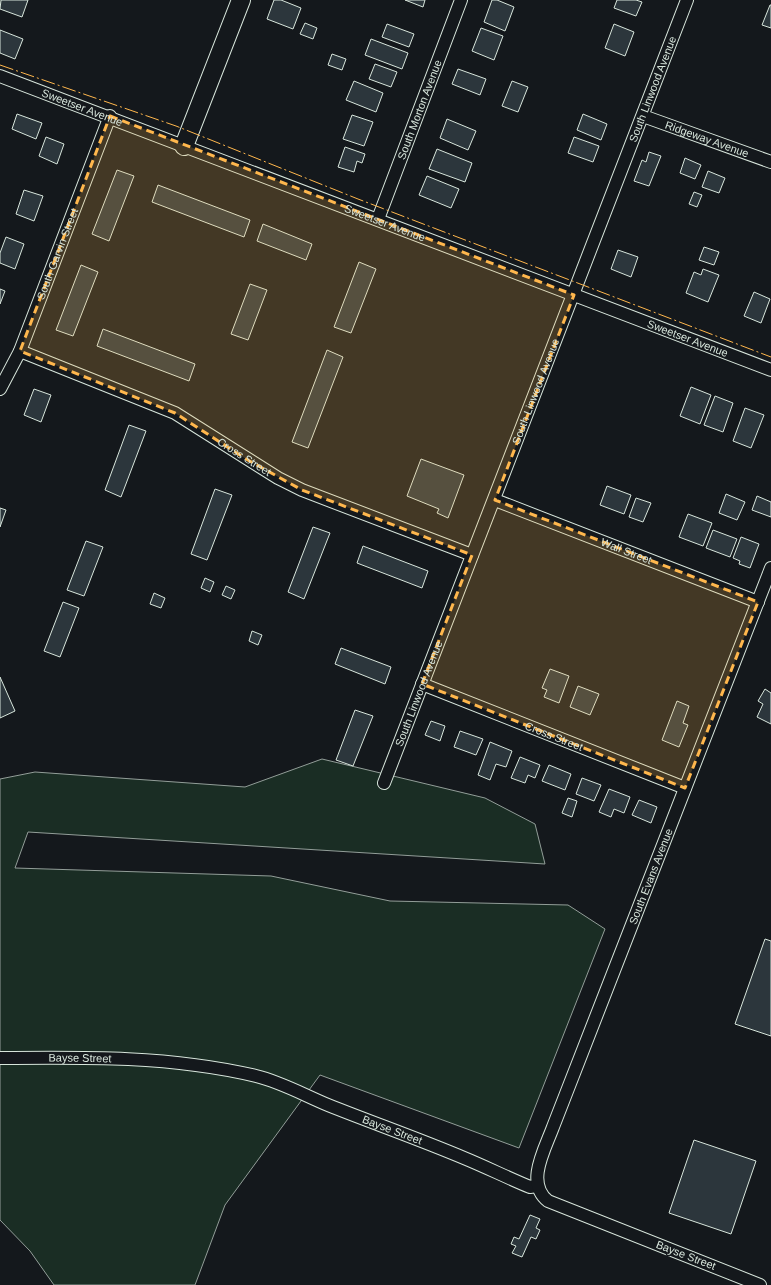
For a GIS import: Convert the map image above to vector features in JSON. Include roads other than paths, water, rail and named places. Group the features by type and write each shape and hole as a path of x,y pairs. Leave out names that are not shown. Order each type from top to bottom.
{"street":[{"path":"184,146 241,0"},
{"name":"South Morton Avenue","path":"378,219 461,0"},
{"name":"South Linwood Avenue","path":"384,783 472,555 495,500 687,0"},
{"name":"Sweetser Avenue","path":"0,76 110,116 184,146 771,370"},
{"name":"South Garvin Street","path":"0,389 20,351 110,116"},
{"name":"Ridgeway Avenue","path":"643,116 771,162"},
{"name":"Cross Street","path":"20,351 175,413 191,422 246,460 302,490 472,555"},
{"name":"Wall Street","path":"495,500 758,602"},
{"name":"South Evans Avenue","path":"537,1186 538,1169 553,1127 771,568"},
{"name":"Cross Street","path":"422,684 685,788"},
{"name":"Bayse Street","path":"0,1058 92,1056 220,1068 257,1076 277,1082 322,1102 463,1158 530,1187 537,1186 543,1197 548,1201 760,1285"}]}
